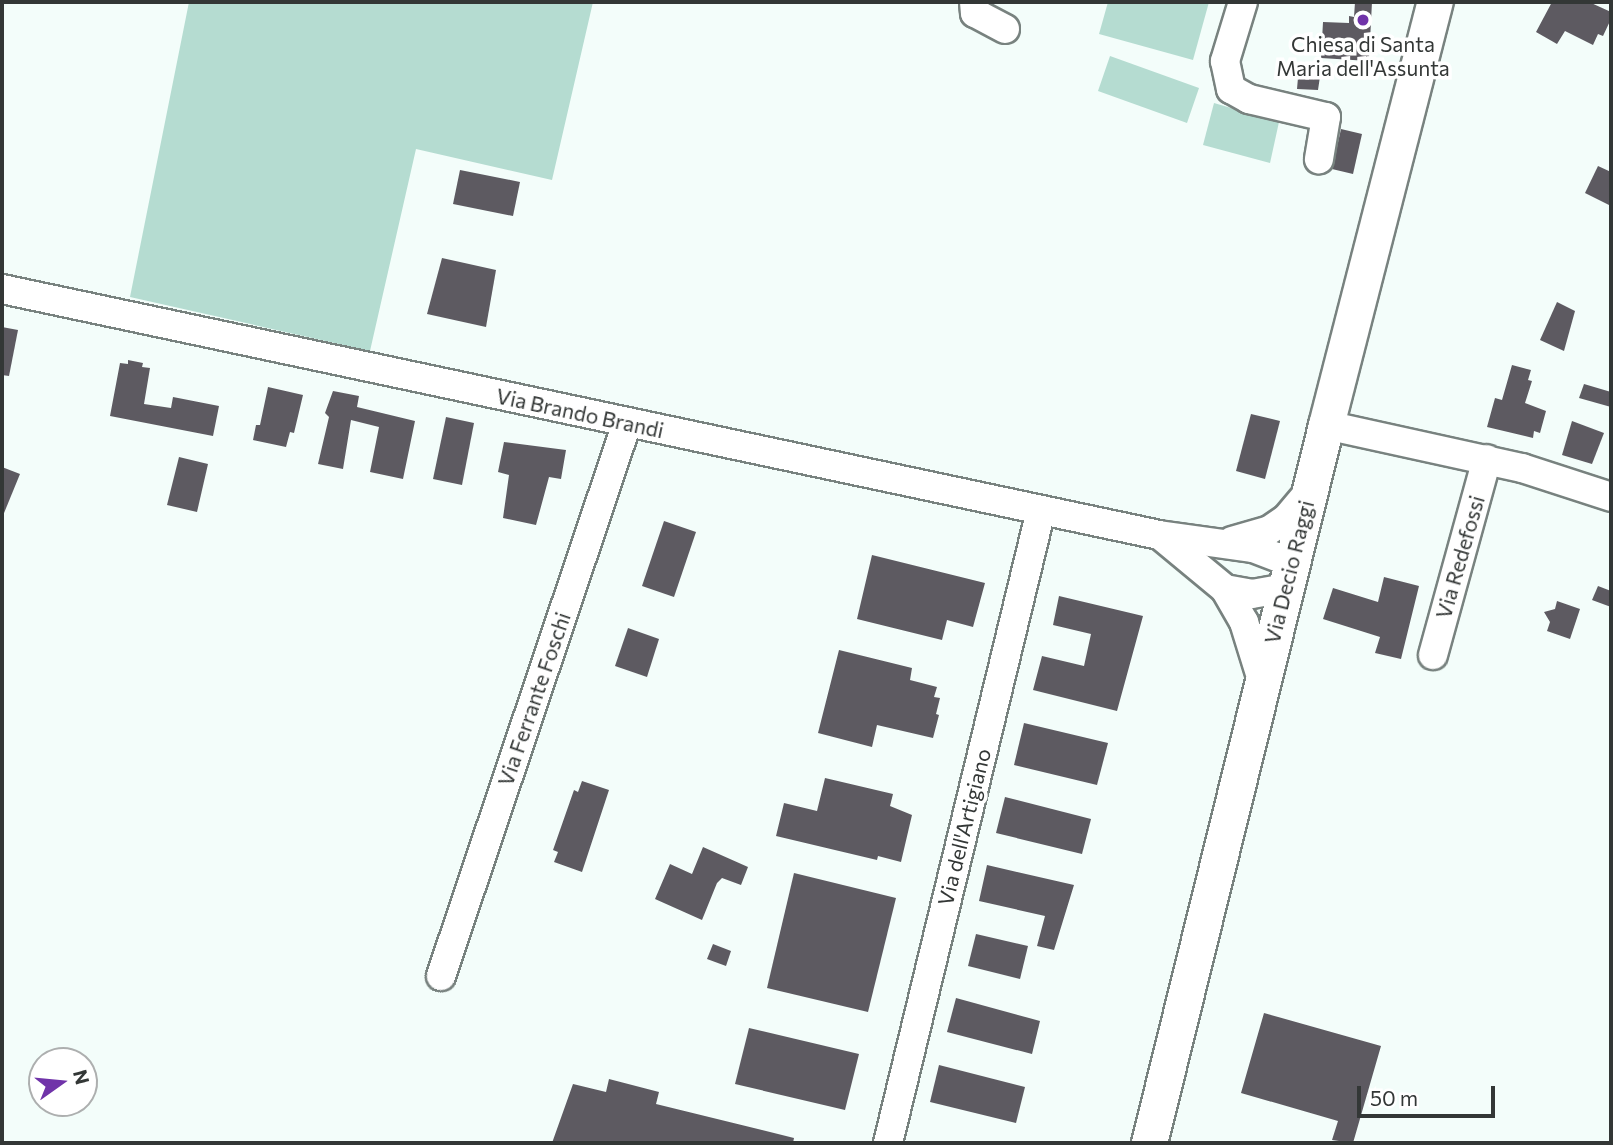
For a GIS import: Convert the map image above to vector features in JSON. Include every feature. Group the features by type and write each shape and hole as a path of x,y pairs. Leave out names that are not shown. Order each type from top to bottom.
{"main road":[{"name":"Via Decio Raggi","path":"1149,1143 1288,575 1435,2"}],"street":[{"path":"974,2 975,13 983,20 1005,29"},
{"path":"1243,2 1225,61 1231,89 1248,99 1326,117 1319,159"},
{"name":"Via Brando Brandi","path":"2,289 1159,535 1227,543 1266,551 1288,575"},
{"name":"Via Ferrante Foschi","path":"441,976 627,423"},
{"path":"1326,425 1487,459 1611,497"},
{"name":"Via Redefossi","path":"1433,655 1487,459"},
{"name":"Via Brando Brandi","path":"1227,543 1268,531 1286,519 1309,492"},
{"name":"Via dell'Artigiano","path":"888,1143 1041,510"},
{"name":"Via Brando Brandi","path":"1159,535 1226,589 1244,622 1262,680"},
{"path":"1226,589 1252,594 1288,575"}],"green space":[{"path":"189,2 593,2 552,180 416,149 370,351 130,297"},
{"path":"1108,2 1209,2 1193,60 1099,34"},
{"path":"1110,56 1199,88 1187,123 1098,91"},
{"path":"1214,103 1279,122 1270,163 1203,145"}],"building":[{"path":"1355,2 1372,2 1369,61 1321,58 1323,22 1349,23 1349,16 1354,17"},
{"path":"1552,2 1589,2 1611,12 1611,19 1603,36 1598,34 1593,45 1565,31 1557,44 1536,32"},
{"path":"1307,62 1322,63 1318,90 1297,89 1299,66 1306,67"},
{"path":"1341,129 1362,134 1353,174 1332,169"},
{"path":"1598,166 1611,172 1611,206 1585,193"},
{"path":"460,170 520,182 513,216 453,204"},
{"path":"442,258 496,270 486,327 427,314"},
{"path":"1557,302 1575,311 1564,351 1540,340"},
{"path":"2,327 18,330 9,376 2,375"},
{"path":"128,360 143,363 142,367 150,368 144,404 171,408 173,397 219,406 213,436 110,416 120,363 128,364"},
{"path":"1512,365 1531,370 1528,380 1532,381 1525,403 1546,411 1540,433 1534,431 1533,438 1487,427 1495,398 1502,400"},
{"path":"1584,384 1611,392 1611,407 1579,398"},
{"path":"268,387 303,395 294,433 290,432 286,447 253,440 256,425 260,425"},
{"path":"333,391 359,396 357,407 415,421 403,479 370,472 379,427 351,420 343,469 318,464 329,417 325,413"},
{"path":"1251,414 1280,421 1265,479 1236,471"},
{"path":"446,417 474,423 462,485 433,479"},
{"path":"1572,421 1604,433 1592,464 1562,455"},
{"path":"504,442 566,450 561,479 549,477 536,525 503,518 509,475 498,472"},
{"path":"179,457 208,464 197,512 167,505"},
{"path":"2,467 20,474 2,518"},
{"path":"664,521 696,532 674,597 642,586"},
{"path":"872,555 985,583 973,627 947,620 942,640 857,619"},
{"path":"1384,577 1419,586 1401,659 1375,653 1380,637 1323,619 1333,588 1378,602"},
{"path":"1598,586 1611,591 1611,607 1592,600"},
{"path":"1059,596 1143,616 1117,711 1033,690 1042,656 1084,666 1091,634 1053,625"},
{"path":"1557,601 1580,609 1570,639 1547,631 1550,622 1544,612 1555,609"},
{"path":"628,628 659,639 647,677 615,666"},
{"path":"839,650 912,668 910,680 937,687 934,697 940,698 936,714 939,715 933,738 877,725 872,747 818,733"},
{"path":"1024,723 1108,743 1097,785 1014,765"},
{"path":"825,778 893,794 890,806 912,815 901,862 878,856 877,860 776,836 784,803 817,811"},
{"path":"582,781 609,790 582,872 554,862 558,852 553,850 574,790 578,792"},
{"path":"1005,797 1091,819 1082,854 996,833"},
{"path":"703,847 748,867 741,885 722,878 717,883 702,920 655,899 670,864 692,874"},
{"path":"987,865 1074,885 1054,950 1037,946 1045,916 979,901"},
{"path":"794,873 896,898 868,1012 767,988"},
{"path":"976,934 1028,946 1020,979 968,966"},
{"path":"713,944 731,951 726,966 707,959"},
{"path":"956,998 1040,1021 1032,1054 947,1032"},
{"path":"1264,1013 1381,1046 1353,1143 1332,1140 1338,1121 1241,1093"},
{"path":"749,1028 859,1054 845,1110 735,1084"},
{"path":"939,1065 1025,1087 1016,1123 930,1102"},
{"path":"609,1079 659,1092 656,1104 794,1138 793,1143 552,1143 573,1084 606,1092"}],"place":[{"name":"Chiesa di Santa Maria dell'Assunta","path":"1363,20"}]}
